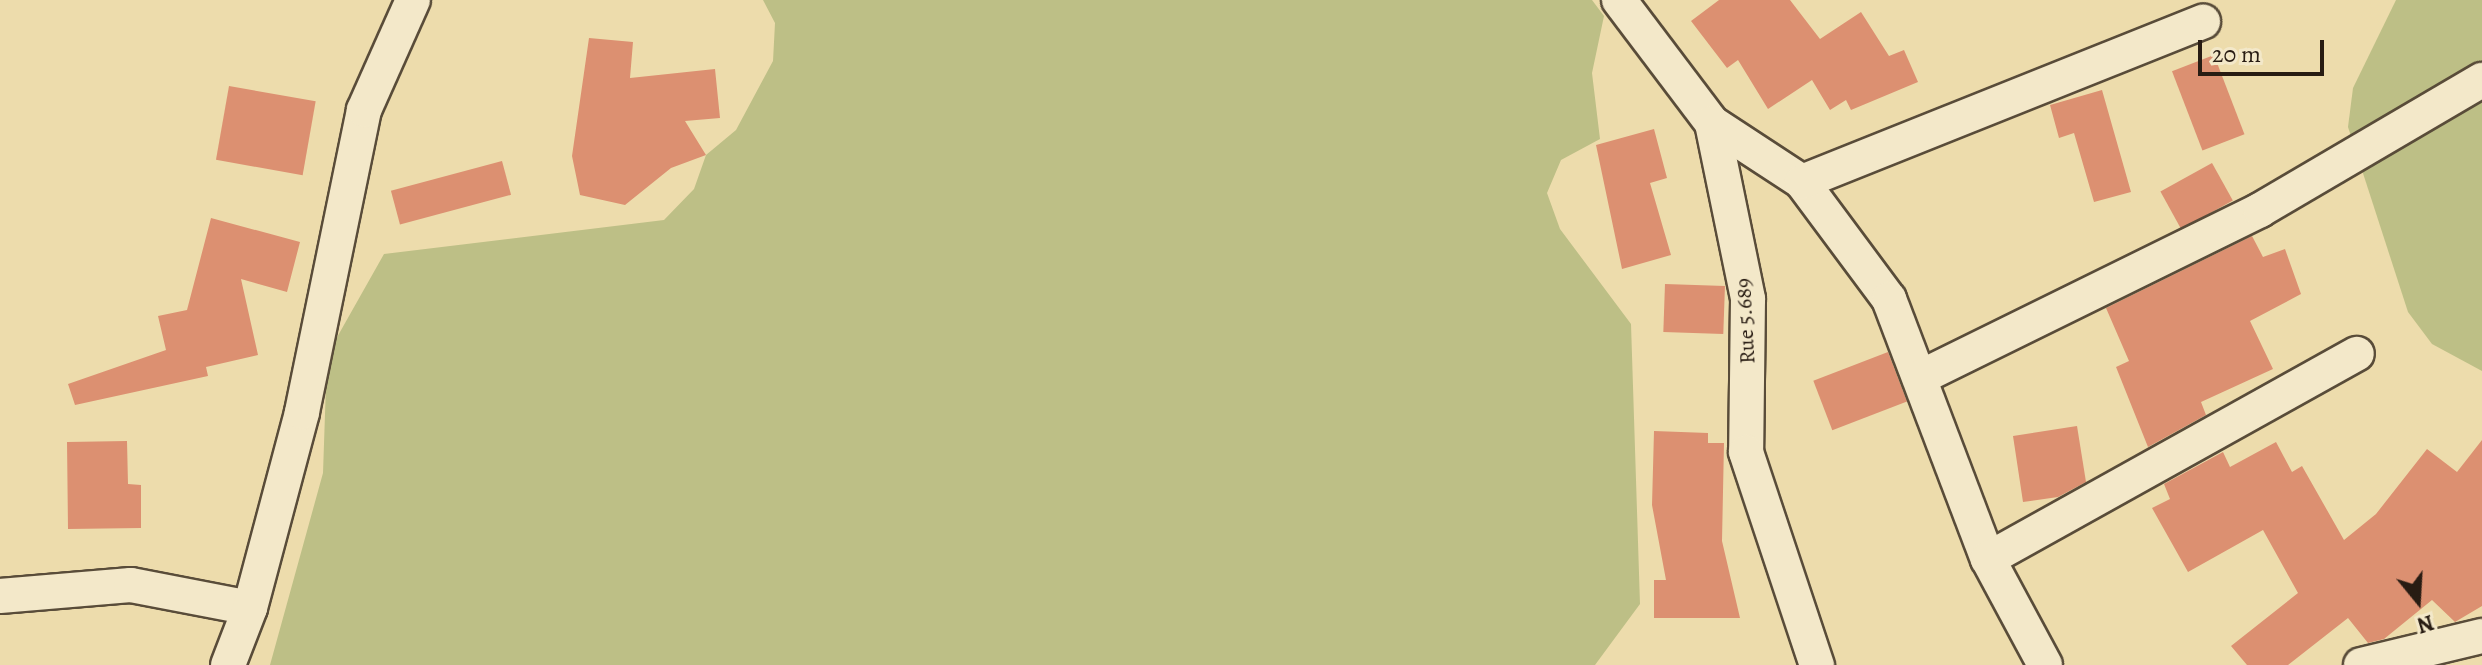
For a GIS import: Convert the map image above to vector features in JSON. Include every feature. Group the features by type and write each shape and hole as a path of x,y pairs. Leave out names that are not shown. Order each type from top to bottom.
{"street":[{"path":"228,665 250,608 302,412 364,110 413,0"},
{"name":"Rue 5.689","path":"1619,0 1712,123 1748,299 1746,452 1817,665"},
{"path":"1802,182 2203,22"},
{"path":"1923,376 2260,210 2482,80"},
{"path":"1712,123 1802,182 1889,299 1923,376 1988,559 2045,665"},
{"path":"1988,559 2357,354"},
{"path":"0,596 131,585 250,608"},
{"path":"2361,665 2482,636"}],"green space":[{"path":"763,0 1592,0 1604,16 1592,73 1600,139 1561,160 1547,193 1560,229 1631,324 1640,604 1595,665 270,665 323,473 327,355 384,254 664,220 694,189 706,155 736,130 773,61 775,23"},
{"path":"2396,0 2482,0 2482,371 2432,344 2408,312 2348,127 2353,88"}],"building":[{"path":"1719,0 1790,0 1820,39 1861,12 1889,56 1904,50 1918,82 1851,110 1846,100 1830,110 1812,80 1768,109 1738,60 1727,68 1691,21"},
{"path":"589,38 633,42 630,78 715,69 720,118 685,121 706,155 671,168 625,205 580,195 572,156"},
{"path":"2214,55 2244,134 2202,150 2172,71"},
{"path":"229,86 316,101 303,175 216,160"},
{"path":"2102,90 2131,192 2094,202 2074,133 2059,138 2050,105"},
{"path":"1654,129 1667,178 1650,183 1671,255 1622,269 1596,145"},
{"path":"502,161 511,195 400,225 391,191"},
{"path":"2212,163 2233,201 2181,229 2160,192"},
{"path":"211,218 300,242 287,292 241,279 258,355 206,367 208,376 75,405 68,384 166,350 158,316 187,310"},
{"path":"2252,236 2263,257 2285,249 2301,294 2250,321 2273,369 2201,402 2206,415 2148,447 2116,367 2129,361 2106,308"},
{"path":"1665,284 1725,286 1723,334 1663,332"},
{"path":"1888,352 1907,401 1832,430 1813,381"},
{"path":"2077,426 2086,482 2058,497 2023,502 2013,436"},
{"path":"1654,431 1708,433 1708,443 1724,443 1722,541 1740,618 1654,618 1654,580 1666,580 1652,505"},
{"path":"2482,440 2482,606 2455,622 2432,600 2384,639 2368,643 2348,618 2288,665 2247,665 2231,646 2298,593 2263,530 2188,572 2152,508 2170,499 2164,484 2223,452 2230,467 2276,442 2292,472 2302,466 2344,540 2376,514 2427,449 2457,472"},
{"path":"127,441 128,484 141,485 141,528 68,529 67,442"}]}
